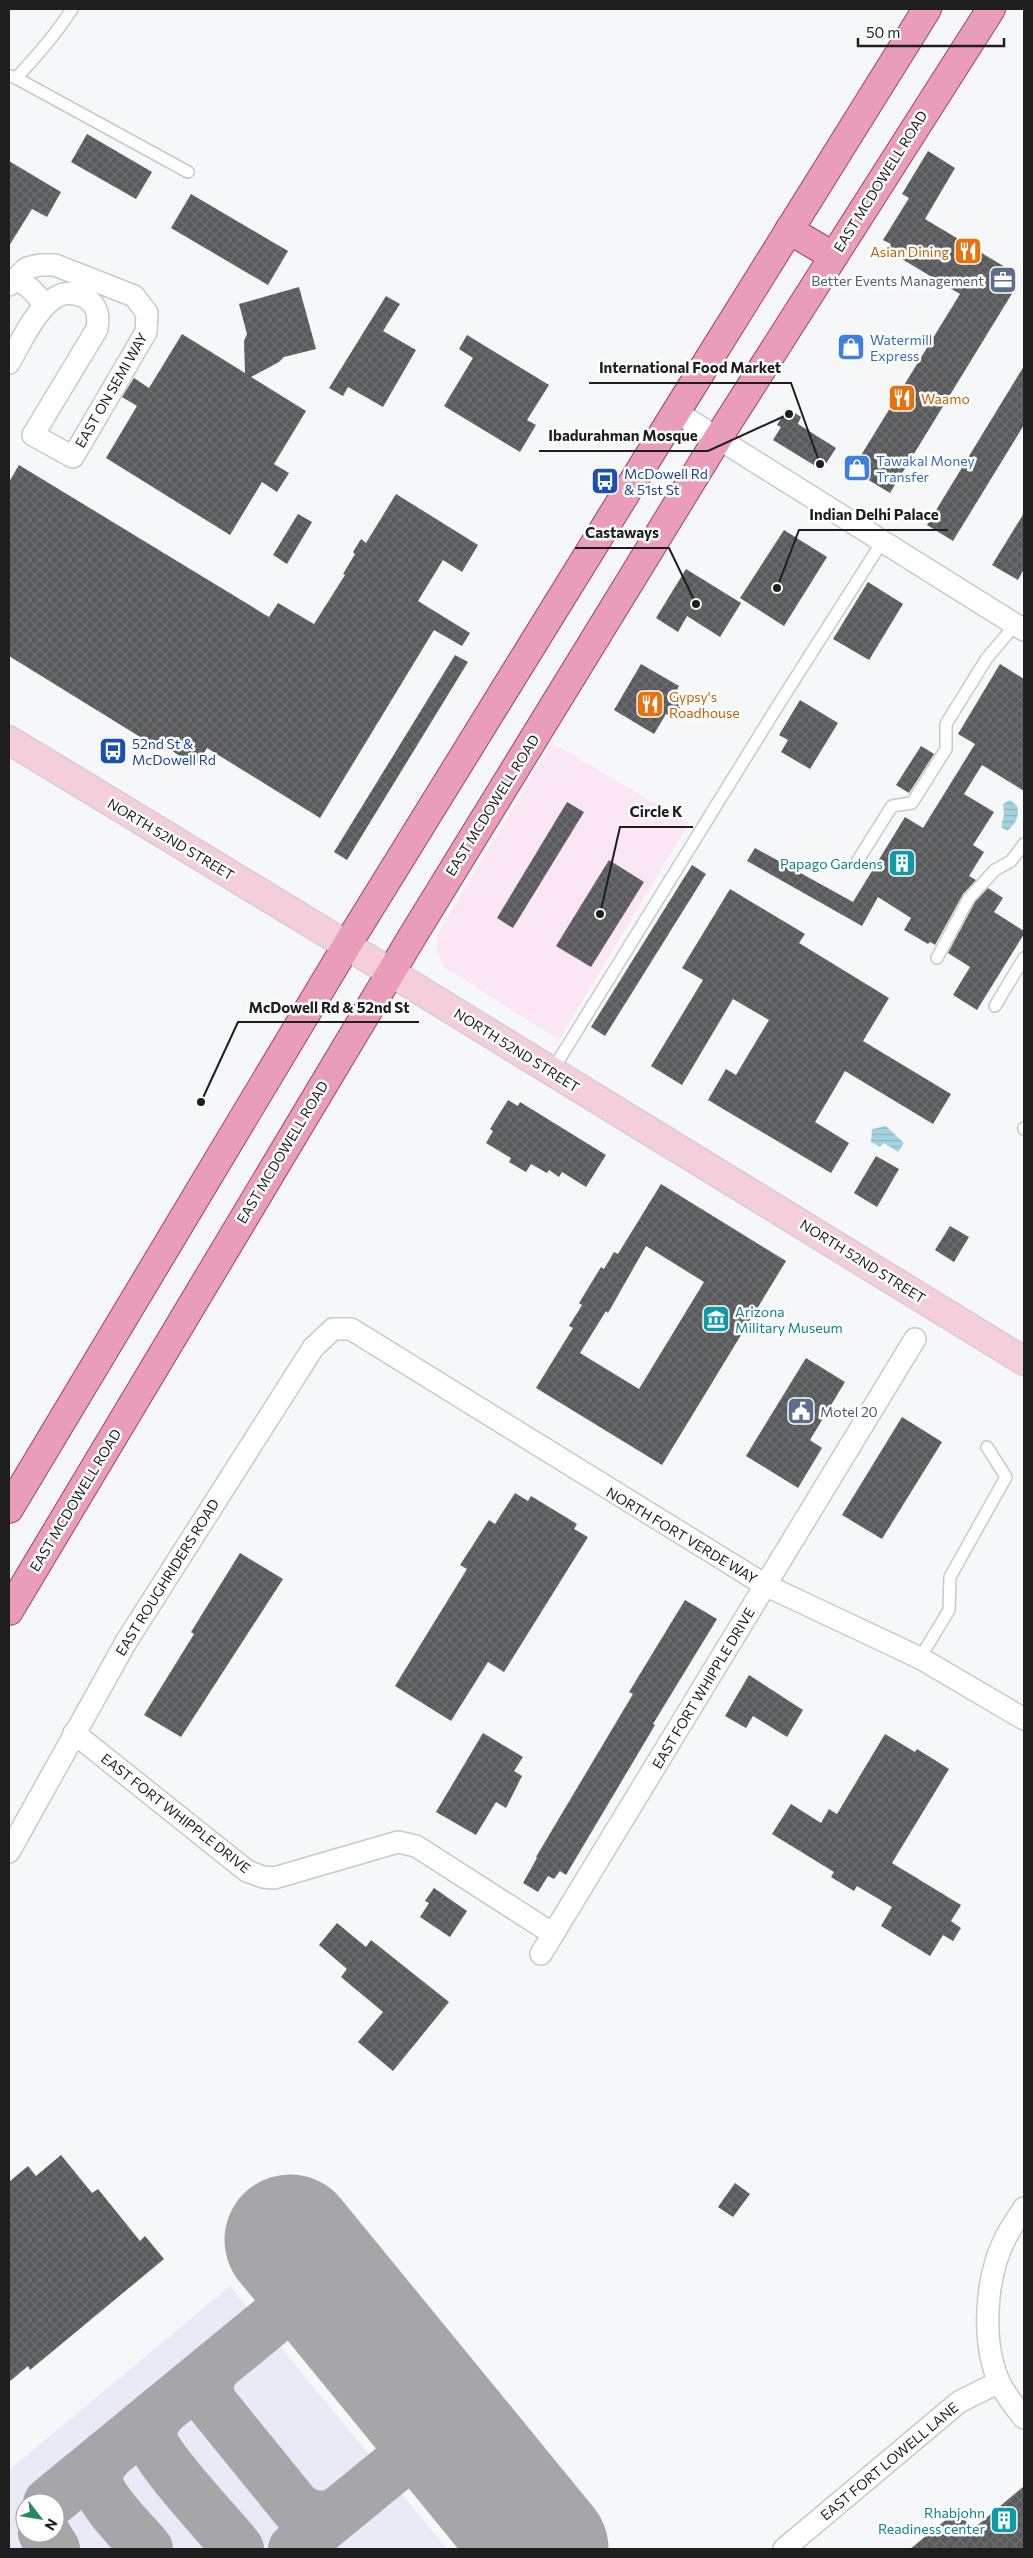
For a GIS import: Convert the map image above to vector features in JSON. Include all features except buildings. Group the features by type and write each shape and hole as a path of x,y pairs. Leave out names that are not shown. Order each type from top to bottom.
{"main road":[{"path":"9,1509 348,945 927,9"},
{"name":"EAST MCDOWELL ROAD","path":"9,1611 390,972 718,438 991,9"},
{"path":"789,230 833,256"},
{"name":"NORTH 52ND STREET","path":"9,740 348,945 1024,1361"}],"street":[{"name":"EAST ON SEMI WAY","path":"9,363 44,306 53,297 72,293 90,301 99,316 98,329 33,435 73,457 146,332 147,313 134,296 55,265 40,265 28,268 11,283"},
{"name":"EAST ON SEMI WAY","path":"11,283 22,282 37,294 44,306"},
{"path":"676,412 1019,628"},
{"name":"EAST ROUGHRIDERS ROAD","path":"9,1852 126,1642 313,1348 333,1329 351,1329"},
{"name":"NORTH FORT VERDE WAY","path":"351,1329 765,1586 920,1658 1024,1719"},
{"name":"EAST FORT WHIPPLE DRIVE","path":"541,1954 915,1339"},
{"name":"EAST FORT WHIPPLE DRIVE","path":"74,1733 247,1871 263,1877 274,1878 398,1842 416,1846 553,1934"},
{"path":"1024,2208 1003,2243 988,2298 988,2327 992,2357 999,2382 1011,2402 1024,2418"},
{"name":"EAST FORT LOWELL LANE","path":"784,2549 959,2402 999,2382"}],"lane":[{"path":"72,9 57,32 12,76 188,172"},
{"path":"552,1071 777,707 882,542"},
{"path":"858,860 892,806 912,803 946,749 946,724 987,658 1019,628"},
{"path":"937,958 969,898 995,870 1011,861 1024,844"},
{"path":"995,1006 1024,958"},
{"path":"920,1658 949,1610 950,1578 1006,1477 987,1447"}],"shaded area":[{"path":"552,743 689,823 559,1040 444,967 436,949 437,935"},
{"path":"230,2286 447,2549 9,2549 9,2470"}],"water":[{"path":"1010,800 1017,806 1018,814 1014,823 1007,831 1001,827 1004,815 1003,804"},
{"path":"886,1126 904,1143 898,1152 884,1143 880,1147 871,1142 872,1129"}],"taxiway":[{"path":"61,2493 322,2279"},
{"path":"215,2367 208,2384 211,2403 297,2509 318,2517 338,2513"},
{"path":"162,2410 152,2428 151,2435 155,2445 175,2475 238,2549"},
{"path":"294,2549 443,2427"},
{"path":"108,2455 97,2473 99,2488 110,2506 147,2549"},
{"path":"50,2543 54,2549"}],"runway":[{"path":"290,2240 543,2549"}],"place":[{"name":"Asian Dining","path":"968,251"},
{"name":"Better Events Management","path":"1003,280"},
{"name":"Watermill Express","path":"851,347"},
{"name":"Waamo","path":"902,398"},
{"name":"Ibadurahman Mosque","path":"789,414"},
{"name":"International Food Market","path":"820,464"},
{"name":"Tawakal Money Transfer","path":"857,468"},
{"name":"McDowell Rd & 51st St","path":"605,481"},
{"name":"Indian Delhi Palace","path":"777,588"},
{"name":"Castaways","path":"696,604"},
{"name":"Gypsy's Roadhouse","path":"650,704"},
{"name":"52nd St & McDowell Rd","path":"113,751"},
{"name":"Papago Gardens","path":"902,863"},
{"name":"Circle K","path":"600,914"},
{"name":"McDowell Rd & 52nd St","path":"201,1102"},
{"name":"Arizona Military Museum","path":"716,1319"},
{"name":"Motel 20","path":"801,1411"},
{"name":"Rhabjohn Readiness center","path":"1004,2520"}]}
